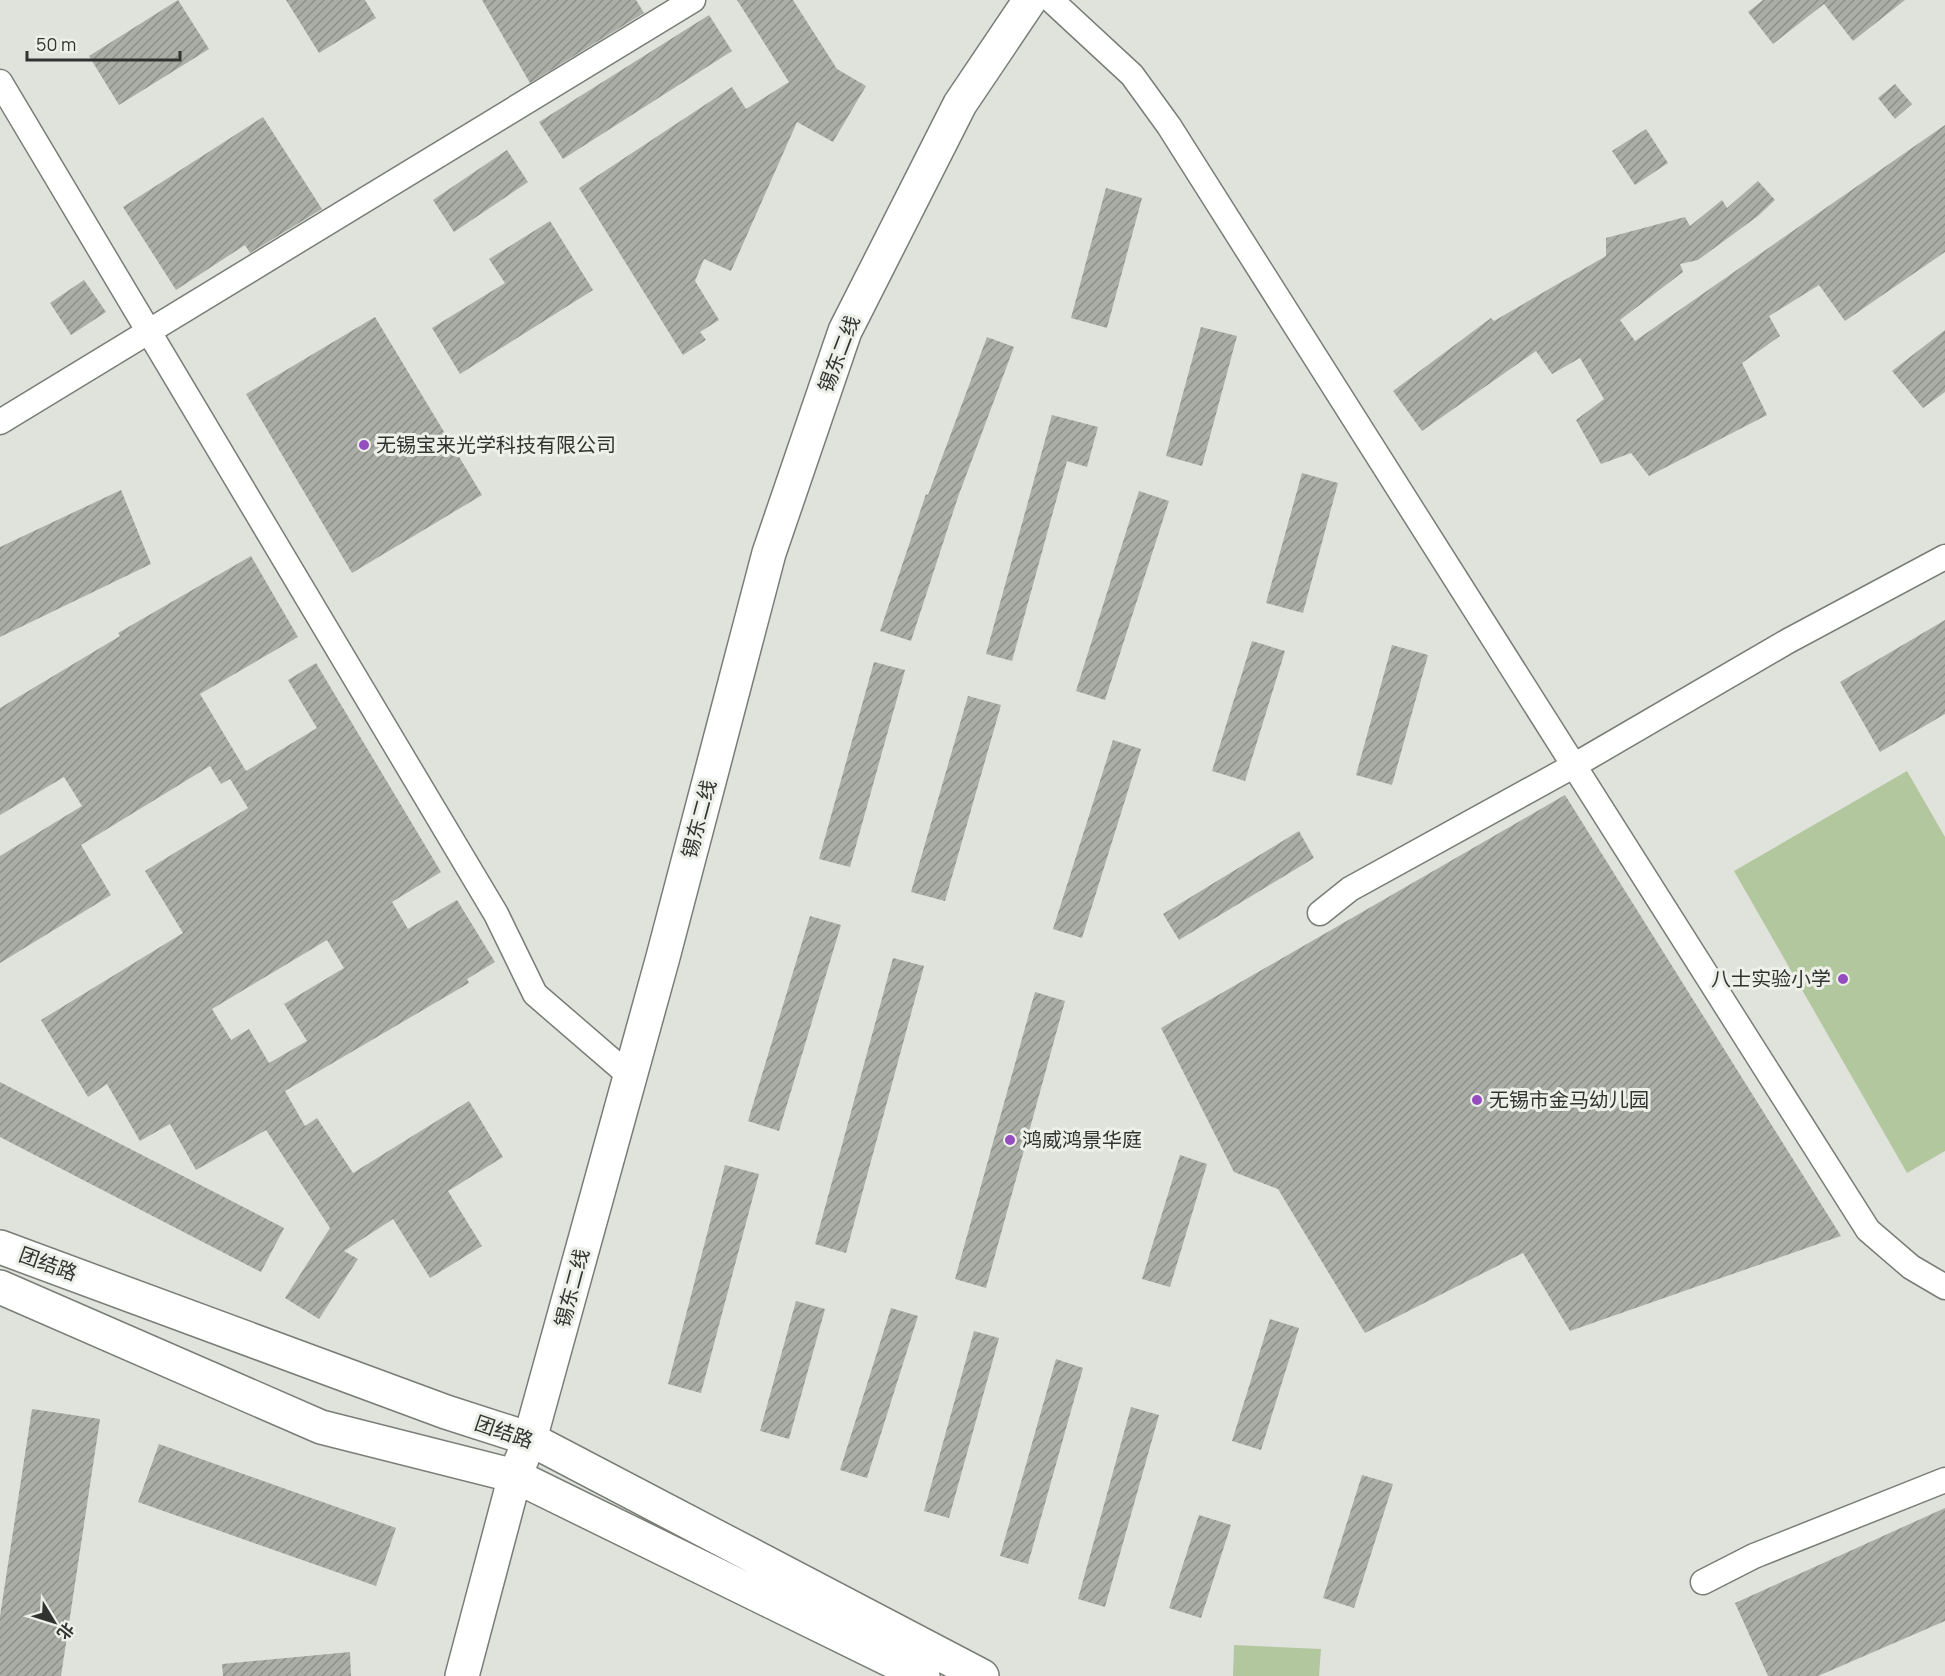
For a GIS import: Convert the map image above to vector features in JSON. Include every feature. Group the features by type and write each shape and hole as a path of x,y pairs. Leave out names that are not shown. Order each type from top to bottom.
{"main road":[{"name":"锡东二线","path":"462,1676 515,1476 530,1439 630,1076 769,553 845,331 960,105 1030,0"},
{"name":"团结路","path":"0,1246 446,1412 530,1439 982,1676"},
{"name":"团结路","path":"0,1287 321,1427 515,1476 923,1676"}],"street":[{"path":"0,422 693,0"},
{"path":"1052,0 1132,75 1169,126 1868,1230 1911,1267 1945,1287"},
{"path":"0,82 496,914 535,994 630,1076"},
{"path":"1320,913 1350,889 1575,765 1788,641 1945,557"},
{"path":"1703,1582 1754,1556 1945,1480"}],"green space":[{"path":"1907,771 1945,837 1945,1151 1907,1173 1734,871"},
{"path":"1234,1645 1321,1649 1319,1676 1233,1676"}],"building":[{"path":"178,0 209,49 119,105 89,56"},
{"path":"286,0 365,0 376,18 319,53"},
{"path":"482,0 636,0 644,13 530,83"},
{"path":"737,0 793,0 837,69 866,86 833,142 797,122 731,271 704,259 695,281 719,320 700,332 706,340 683,355 579,188 732,87 746,109 789,82"},
{"path":"1763,0 1905,0 1853,41 1824,4 1773,44 1748,12"},
{"path":"709,15 732,51 563,159 539,122"},
{"path":"1895,84 1912,104 1895,119 1878,98"},
{"path":"263,117 322,209 250,253 245,245 176,290 123,207"},
{"path":"1945,125 1945,252 1845,321 1819,285 1769,316 1780,336 1742,363 1767,415 1649,476 1631,453 1601,464 1576,420 1604,399 1580,358 1552,374 1536,351 1422,431 1393,391 1491,318 1494,321 1606,256 1606,238 1685,217 1690,226 1722,200 1727,208 1758,181 1775,200 1758,216 1698,260 1680,264 1683,272 1620,320 1635,341"},
{"path":"1646,129 1668,163 1635,185 1612,151"},
{"path":"507,150 528,182 454,232 433,200"},
{"path":"1106,188 1142,198 1107,328 1071,318"},
{"path":"550,221 593,290 460,374 432,328 505,283 489,259"},
{"path":"84,280 106,312 71,335 50,303"},
{"name":"无锡宝来光学科技有限公司","path":"375,317 482,495 352,573 246,394"},
{"path":"1201,327 1237,336 1202,466 1166,456"},
{"path":"1945,330 1945,392 1923,408 1892,371"},
{"path":"987,337 1014,347 958,497 911,641 880,631 926,494 928,495"},
{"path":"1052,415 1098,427 1087,467 1067,461 1012,661 986,654"},
{"path":"1302,473 1338,483 1303,613 1266,603"},
{"path":"121,490 151,564 0,637 0,547"},
{"path":"1139,491 1169,501 1105,700 1076,691"},
{"path":"251,556 298,637 200,694 246,771 317,728 288,680 316,663 441,872 392,902 408,929 457,900 495,962 467,979 469,983 285,1091 305,1126 317,1118 353,1173 469,1101 503,1157 448,1191 482,1246 430,1278 393,1219 344,1251 358,1259 319,1319 285,1298 330,1228 266,1130 196,1170 170,1124 140,1141 107,1084 88,1097 41,1020 183,933 145,871 248,808 230,779 221,784 210,766 81,845 111,895 0,963 0,856 82,806 64,777 0,815 0,708 120,636 118,633","holes":["327,940 344,968 284,1004 307,1041 269,1063 249,1029 231,1040 212,1009"]},
{"path":"1945,620 1945,714 1880,752 1840,682"},
{"path":"1252,641 1285,651 1245,781 1212,771"},
{"path":"1392,645 1428,655 1392,785 1356,775"},
{"path":"874,662 905,670 850,867 819,859"},
{"path":"968,696 1001,705 945,901 911,892"},
{"path":"1113,740 1141,749 1082,938 1053,929"},
{"name":"无锡市金马幼儿园","path":"1565,795 1841,1236 1570,1331 1523,1253 1365,1333 1278,1189 1234,1172 1161,1028"},
{"path":"1299,831 1314,858 1179,940 1163,914"},
{"path":"810,916 841,925 779,1131 748,1121"},
{"path":"893,958 924,966 846,1253 815,1244"},
{"name":"鸿威鸿景华庭","path":"1035,992 1065,1001 986,1288 955,1279"},
{"path":"0,1082 284,1228 261,1272 0,1137"},
{"path":"1180,1155 1207,1164 1170,1287 1142,1279"},
{"path":"725,1165 759,1174 701,1393 668,1384"},
{"path":"796,1301 825,1309 789,1439 760,1431"},
{"path":"891,1308 918,1316 867,1478 840,1470"},
{"path":"1270,1319 1299,1328 1261,1450 1232,1441"},
{"path":"974,1331 999,1338 949,1518 924,1511"},
{"path":"1056,1359 1083,1368 1028,1564 1000,1556"},
{"path":"1131,1407 1159,1415 1105,1607 1078,1599"},
{"path":"32,1409 100,1419 61,1676 0,1676 0,1616"},
{"path":"159,1444 396,1528 376,1586 138,1502"},
{"path":"1362,1475 1393,1484 1354,1608 1323,1598"},
{"path":"1945,1508 1945,1621 1818,1676 1768,1676 1735,1603"},
{"path":"1199,1515 1231,1525 1201,1618 1169,1608"},
{"path":"350,1652 351,1676 223,1676 222,1664"}],"place":[{"name":"无锡宝来光学科技有限公司","path":"364,445"},
{"name":"八士实验小学","path":"1843,979"},
{"name":"无锡市金马幼儿园","path":"1477,1100"},
{"name":"鸿威鸿景华庭","path":"1010,1140"}]}
